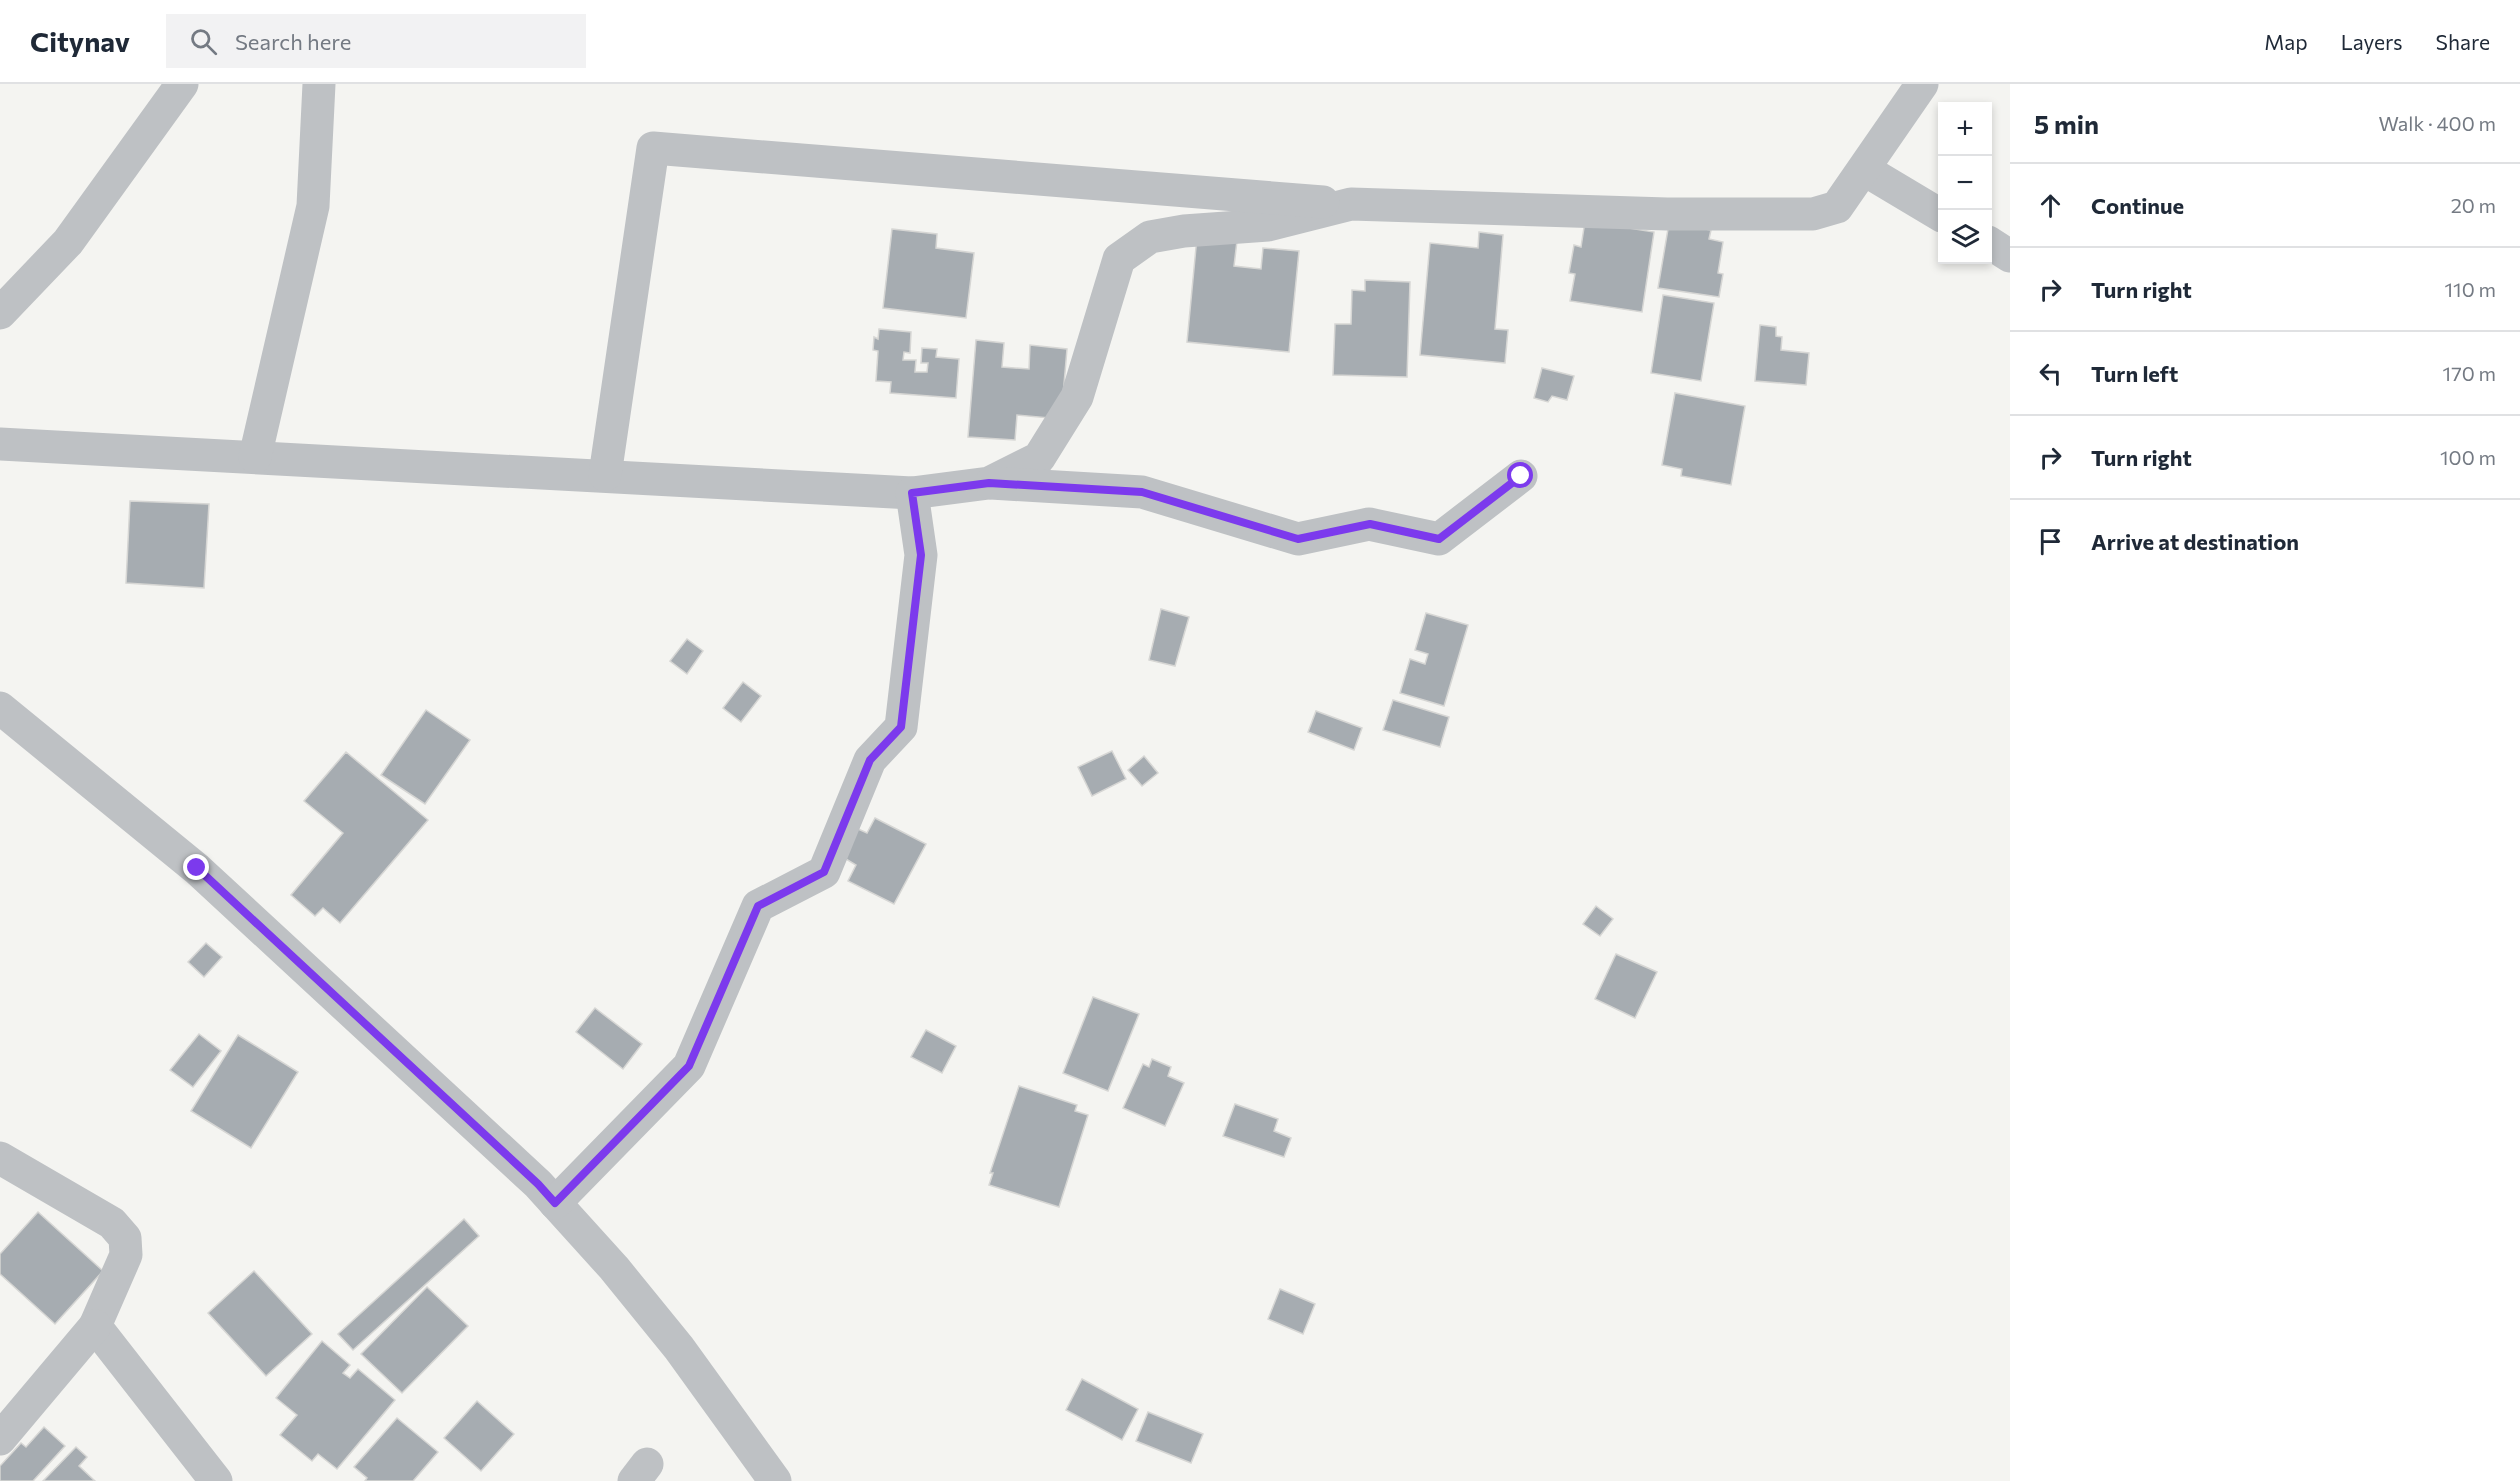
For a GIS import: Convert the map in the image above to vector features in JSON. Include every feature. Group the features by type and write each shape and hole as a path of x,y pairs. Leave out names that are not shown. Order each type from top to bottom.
{"street":[{"path":"0,313 68,242 182,84"},
{"path":"255,457 313,206 319,84"},
{"path":"605,475 653,148 1351,204 1667,214 1813,214 1837,207 1865,170 1922,84"},
{"path":"1865,170 1938,214"},
{"path":"989,483 1039,458 1077,397 1119,259 1150,237 1184,231 1268,225 1351,204"},
{"path":"1992,245 2010,256"},
{"path":"0,444 912,493 989,483 1142,492 1298,539 1370,524 1439,539 1521,476"},
{"path":"555,1203 689,1066 758,906 824,872 870,760 901,727 921,555 912,493"},
{"path":"0,708 197,868 538,1184 614,1268 679,1348 775,1481"},
{"path":"0,1158 112,1223 124,1238 126,1255 95,1326 0,1439"},
{"path":"95,1326 216,1481"}],"building":[{"path":"1585,221 1654,232 1642,312 1570,301 1575,274 1569,273 1574,245 1581,247"},
{"path":"1669,223 1711,230 1709,239 1723,242 1718,273 1723,274 1719,297 1658,288"},
{"path":"892,229 937,234 936,248 974,253 966,318 883,308"},
{"path":"1479,232 1503,235 1495,329 1508,330 1505,363 1420,355 1430,243 1478,248"},
{"path":"1197,237 1237,241 1234,266 1261,269 1263,248 1299,251 1289,352 1187,342"},
{"path":"1365,280 1410,282 1407,377 1333,375 1335,324 1351,324 1352,290 1365,291"},
{"path":"1663,295 1714,303 1701,381 1651,373"},
{"path":"1760,325 1776,327 1776,336 1782,337 1781,350 1809,353 1806,385 1755,381"},
{"path":"879,329 911,332 910,353 904,352 903,360 916,360 915,372 927,372 928,363 921,363 922,348 937,349 936,357 959,359 956,398 890,393 891,382 876,381 878,351 873,350 874,337 878,339"},
{"path":"976,340 1004,343 1002,367 1029,369 1030,345 1067,349 1061,419 1017,415 1015,440 968,437"},
{"path":"1542,368 1574,376 1567,400 1552,396 1548,402 1534,398"},
{"path":"1675,393 1745,406 1731,485 1681,476 1682,469 1662,465"},
{"path":"130,501 209,504 204,588 126,583"},
{"path":"1161,609 1189,617 1175,666 1149,660"},
{"path":"1426,613 1468,625 1444,706 1400,693 1410,659 1425,664 1428,654 1415,650"},
{"path":"687,639 703,651 687,674 670,661"},
{"path":"743,682 761,696 741,722 723,708"},
{"path":"1393,700 1449,717 1440,747 1383,730"},
{"path":"426,710 470,740 425,804 381,775"},
{"path":"1316,711 1362,728 1354,750 1308,732"},
{"path":"1112,751 1126,779 1092,796 1078,767"},
{"path":"346,752 428,820 340,923 323,908 315,916 291,895 343,833 304,801"},
{"path":"1144,756 1158,773 1142,786 1128,770"},
{"path":"875,818 926,844 894,904 848,881 856,865 841,856 856,828 867,833"},
{"path":"1596,906 1613,919 1600,936 1583,924"},
{"path":"206,943 222,957 204,977 188,962"},
{"path":"1616,954 1657,972 1635,1018 1595,999"},
{"path":"1093,997 1139,1014 1108,1091 1063,1073"},
{"path":"595,1008 642,1044 623,1069 576,1032"},
{"path":"926,1030 956,1046 942,1073 911,1057"},
{"path":"199,1034 221,1051 193,1087 170,1070"},
{"path":"238,1035 298,1072 251,1148 191,1111"},
{"path":"1152,1059 1171,1067 1168,1076 1184,1083 1165,1126 1123,1108 1143,1064 1149,1067"},
{"path":"1019,1086 1077,1105 1075,1111 1088,1115 1059,1207 989,1185 993,1173 990,1173"},
{"path":"1235,1104 1278,1119 1274,1131 1291,1138 1284,1157 1223,1136"},
{"path":"38,1212 103,1271 55,1324 0,1274 0,1254"},
{"path":"464,1219 479,1236 353,1350 338,1334"},
{"path":"254,1271 312,1334 266,1376 208,1313"},
{"path":"427,1287 468,1326 402,1393 361,1354"},
{"path":"1280,1289 1315,1304 1303,1334 1268,1319"},
{"path":"322,1341 350,1365 343,1373 350,1378 358,1369 395,1400 337,1469 318,1454 312,1461 280,1435 297,1415 276,1398"},
{"path":"1082,1379 1138,1409 1122,1440 1066,1410"},
{"path":"477,1401 514,1434 481,1471 444,1438"},
{"path":"1148,1412 1203,1434 1191,1463 1136,1441"},
{"path":"397,1418 438,1452 413,1481 365,1481 367,1478 354,1467"},
{"path":"44,1427 65,1446 33,1481 0,1481 0,1466 21,1443 26,1447"},
{"path":"76,1447 87,1457 79,1466 95,1481 43,1481"}],"route":[{"path":"197,868 538,1184 555,1203 689,1066 758,906 824,872 870,760 901,727 921,555 912,493 989,483 1142,492 1298,539 1370,524 1439,539 1521,476"}]}
